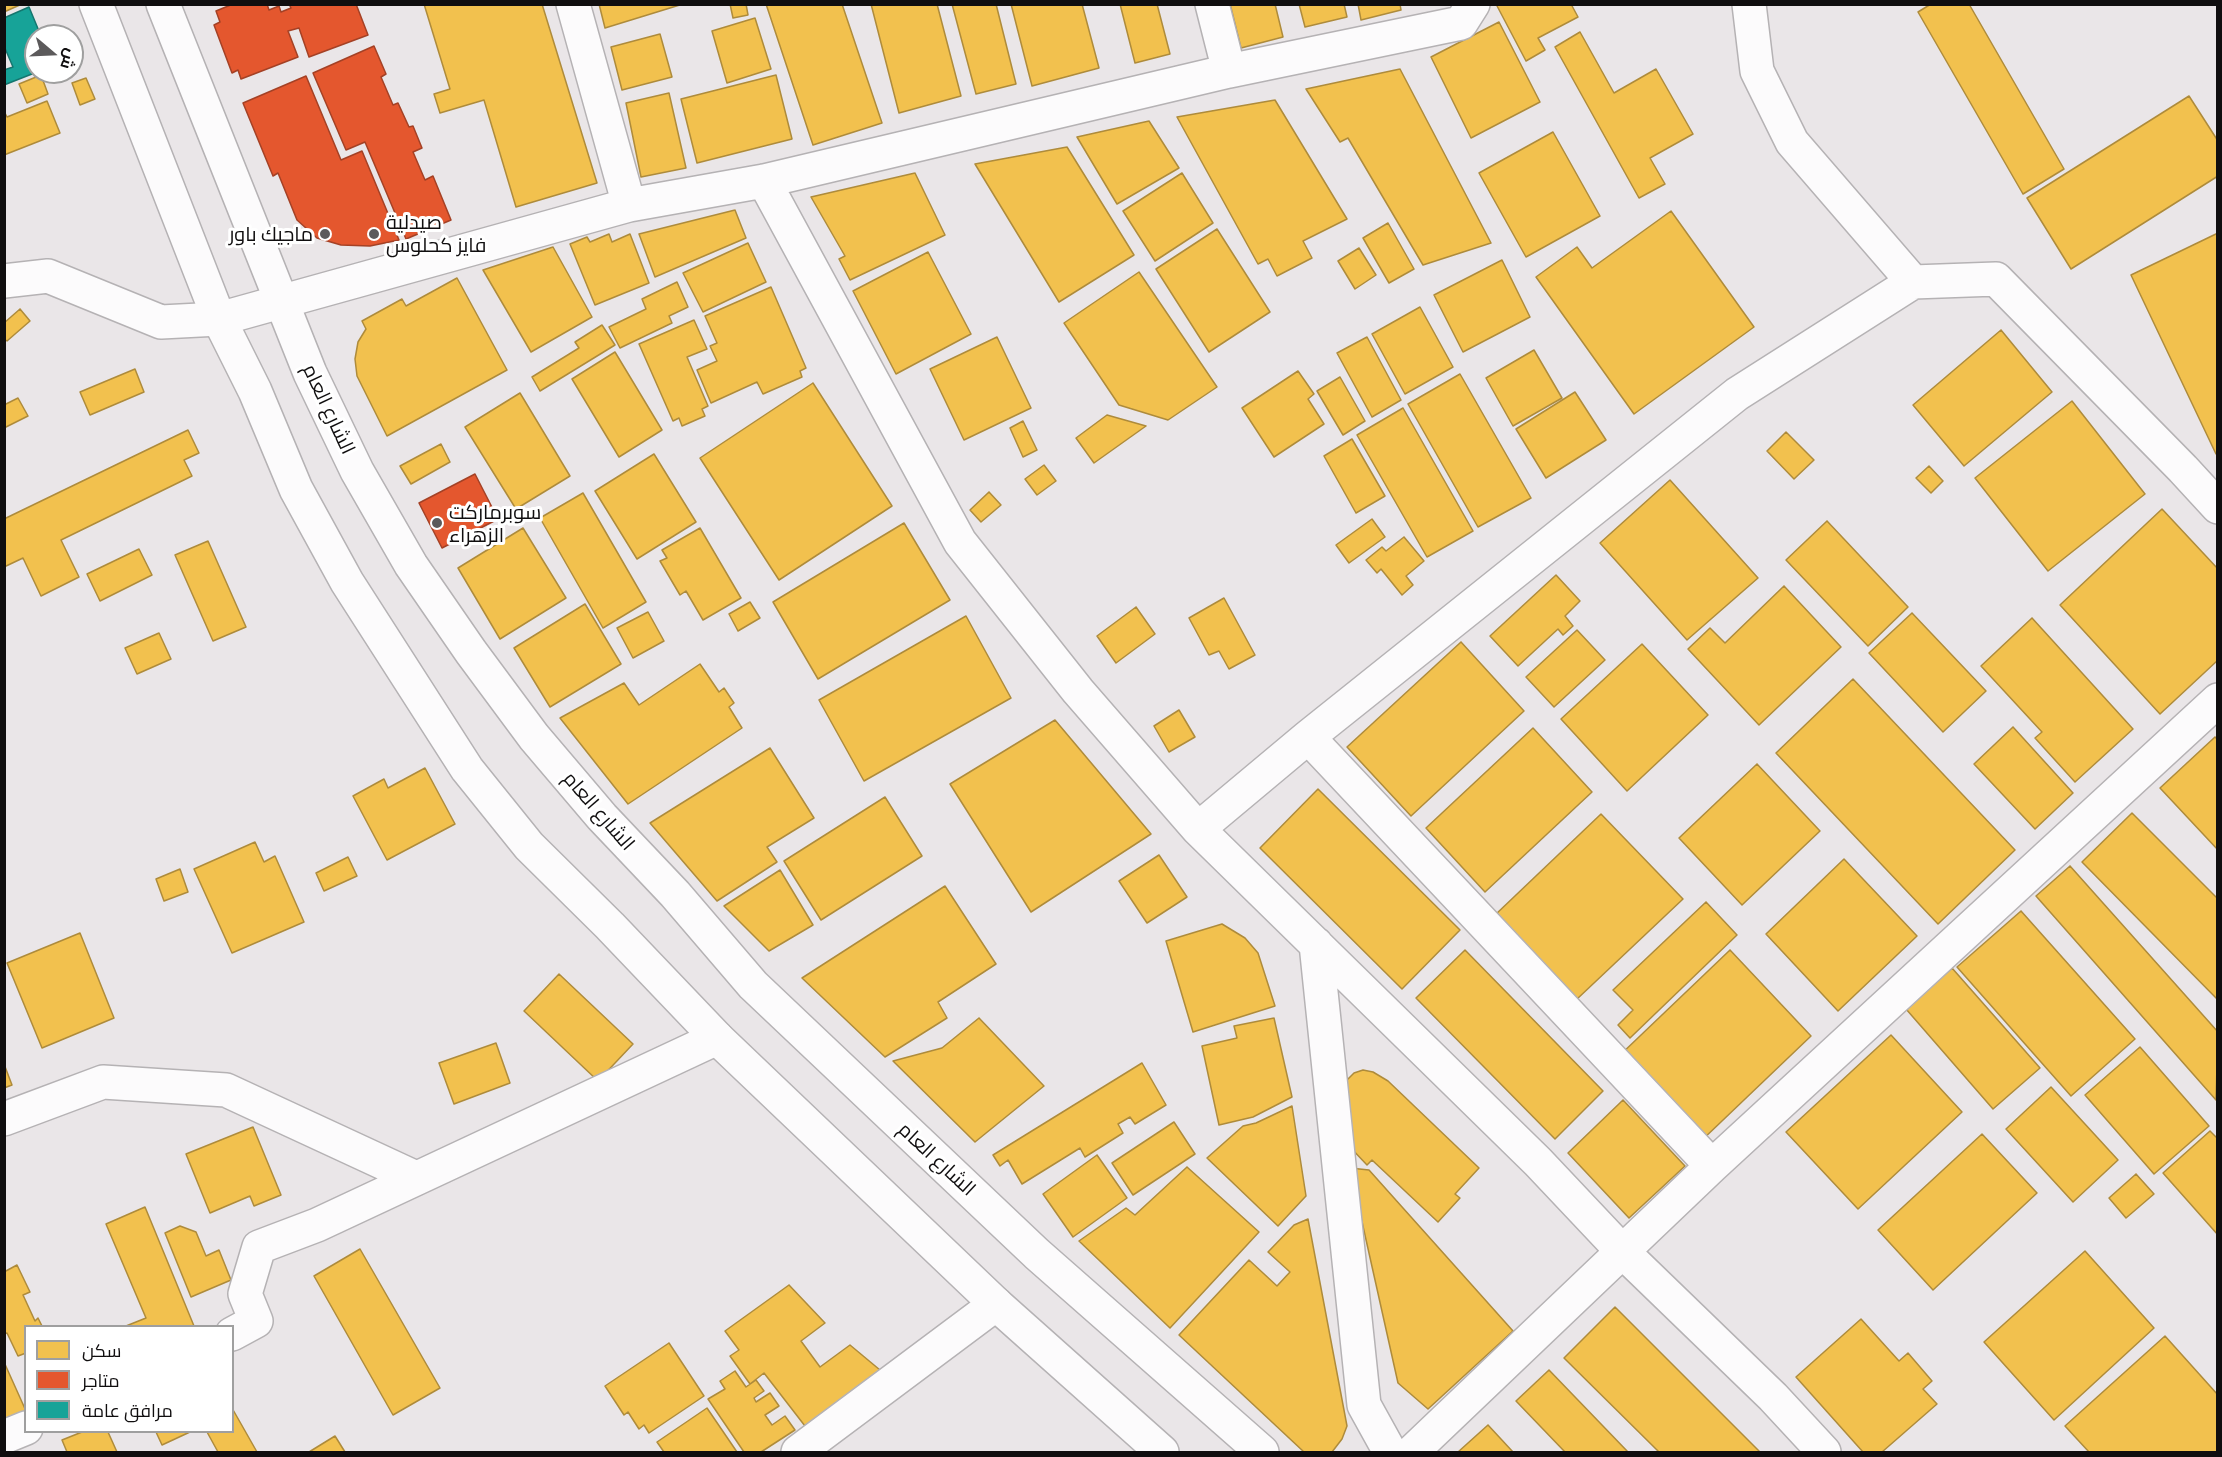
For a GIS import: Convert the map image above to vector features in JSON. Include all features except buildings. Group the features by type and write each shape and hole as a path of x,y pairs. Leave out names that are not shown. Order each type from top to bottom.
{"street":[{"path":"96,4 219,319 255,390 296,489 347,582 467,769 529,846 618,934 717,1038 996,1304 1162,1452"},
{"name":"الشارع العام","path":"163,4 310,373 357,471 411,565 534,737 602,817 675,894 762,993 1037,1254 1262,1452"},
{"path":"573,4 629,205"},
{"path":"1212,4 1229,71"},
{"path":"4,281 48,276 161,322 219,319 629,205 764,181 1229,71 1461,23 1473,4"},
{"path":"1749,4 1757,71 1792,142 1914,282"},
{"path":"764,181 960,542 1078,692 1198,829 1538,1162 1622,1251 1773,1397 1824,1452"},
{"path":"1198,829 1308,736 1737,394 1914,282 1996,279 2183,469 2217,507"},
{"path":"1412,1452 1712,1166 2217,700"},
{"path":"1308,736 1712,1166"},
{"path":"1316,944 1364,1405 1390,1452"},
{"path":"234,1333 256,1321 245,1294 260,1247 317,1225 717,1038"},
{"path":"4,1119 104,1082 226,1090 416,1178"},
{"path":"798,1452 996,1304"},
{"path":"4,1437 24,1429"}],"place":[{"name":"ماجيك باور","path":"325,234"},
{"name":"صيدلية فايز كحلوس","path":"374,234"},
{"name":"سوبرماركت الزهراء","path":"437,523"}]}
